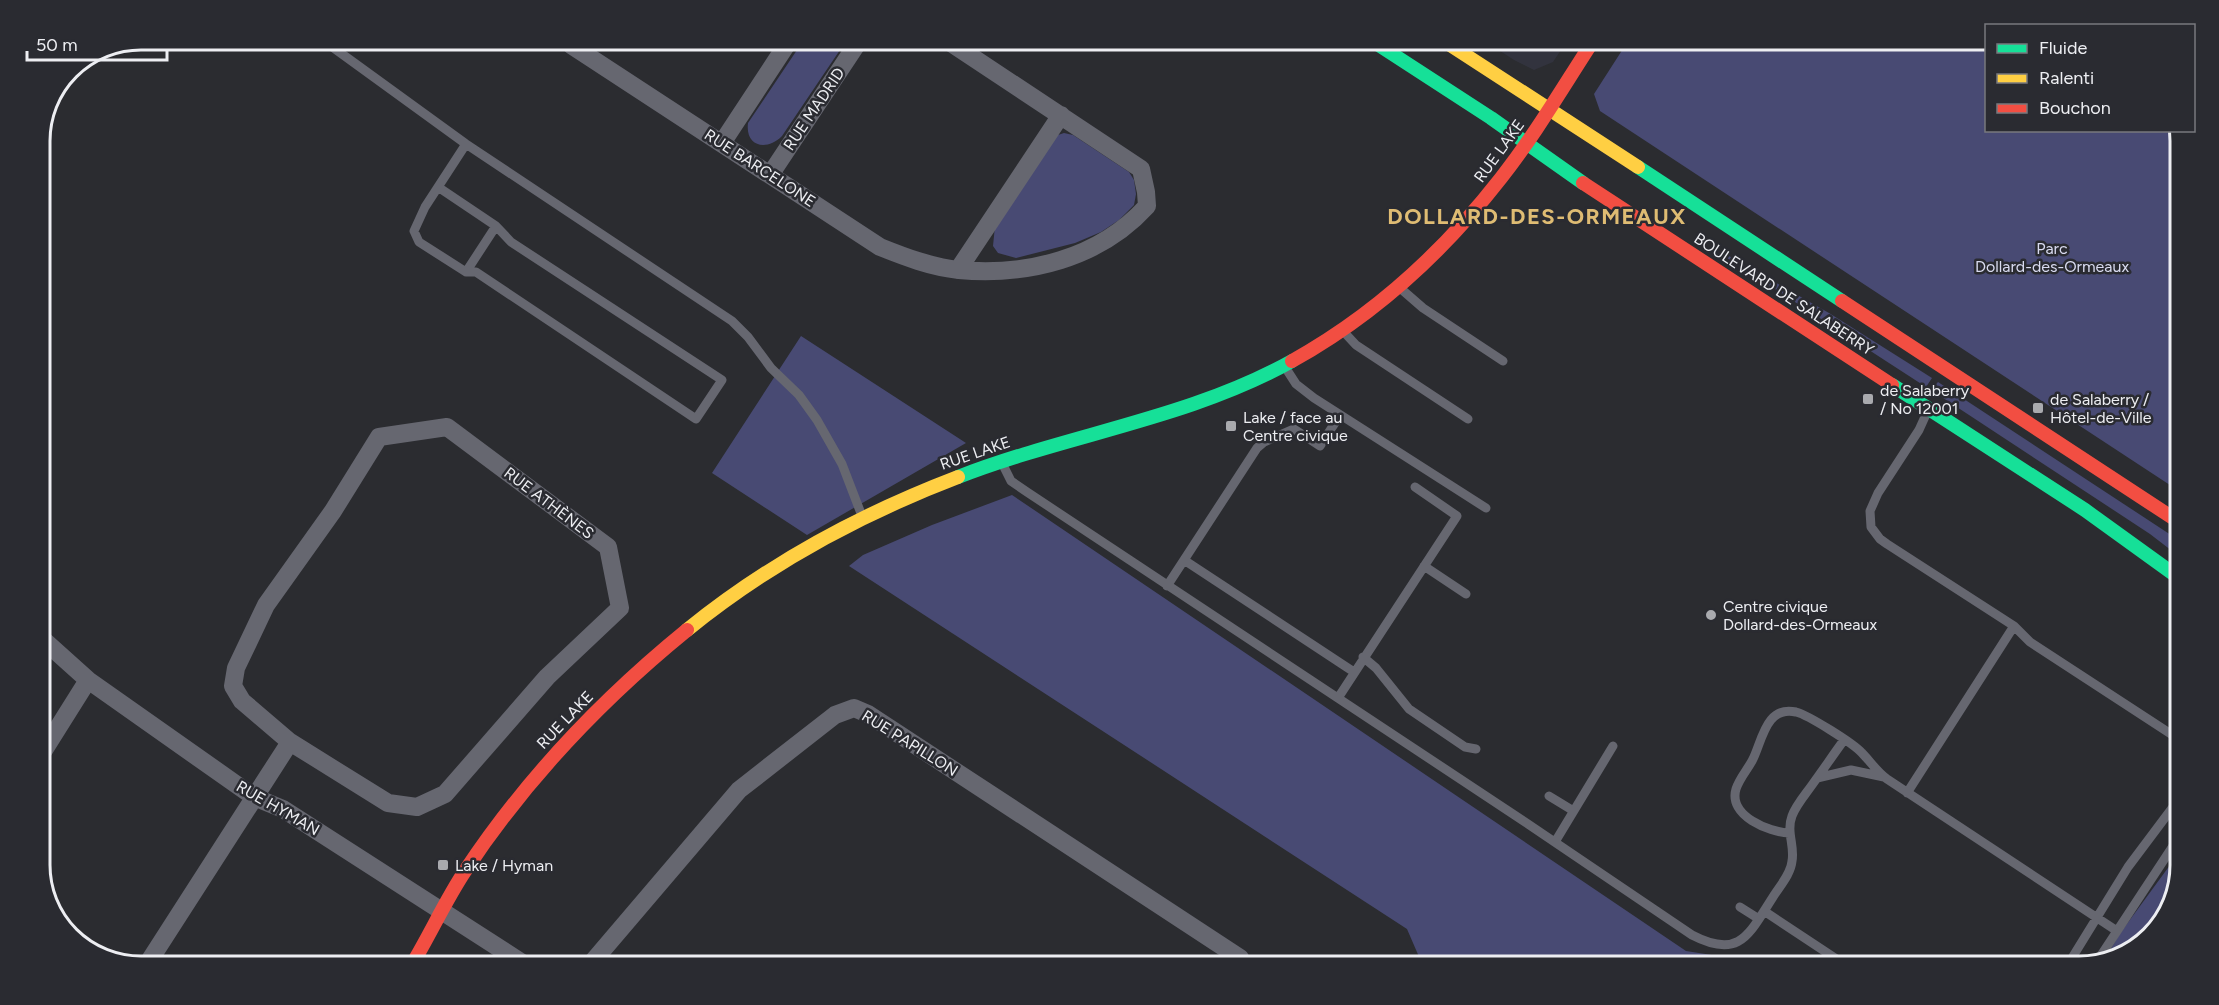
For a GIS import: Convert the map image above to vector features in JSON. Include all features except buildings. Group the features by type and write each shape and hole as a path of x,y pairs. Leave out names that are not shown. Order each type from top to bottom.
{"street":[{"name":"RUE BARCELONE","path":"579,50 880,247 911,260 958,270 1012,270 1050,264 1095,248 1132,222 1147,206 1141,169 962,50"},
{"path":"722,143 784,50"},
{"name":"RUE MADRID","path":"770,175 853,50"},
{"name":"BOULEVARD DE SALABERRY","path":"1386,50 2122,534 2170,571"},
{"name":"BOULEVARD DE SALABERRY","path":"1458,50 2170,516"},
{"name":"RUE LAKE","path":"417,956 457,884 520,795 569,738 668,645 724,602 797,554 864,518 924,490 1002,461 1181,409 1237,388 1284,365 1341,328 1398,286 1431,256 1467,218 1526,144 1587,50"},
{"path":"958,270 1061,115"},
{"name":"RUE ATHÈNES","path":"447,428 608,547 620,608 547,677 445,794 417,807 388,803 290,742 242,701 233,686 236,668 266,605 333,511 379,437 447,428"},
{"name":"RUE HYMAN","path":"50,646 88,680 254,797 283,809 511,956"},
{"path":"50,740 88,680"},
{"name":"RUE PAPILLON","path":"599,956 740,790 835,715 854,708 868,714 1237,956"},
{"path":"152,956 290,742"}],"lane":[{"path":"337,50 466,144 732,321 748,337 771,368 799,394 817,420 842,465 864,518"},
{"path":"438,188 496,226 511,242 722,380 696,419 476,272 466,272 419,242 414,235 415,226 438,188 466,144"},
{"path":"466,272 496,226"},
{"path":"1398,286 1423,308 1503,361"},
{"path":"1341,328 1356,345 1468,419"},
{"path":"1284,365 1296,384 1340,415 1486,508"},
{"path":"1929,408 1919,430 1873,502 1869,516 1871,527 1887,544 2014,626 2030,642 2170,733"},
{"path":"1167,586 1260,446 1294,429 1320,446 1340,415"},
{"path":"1002,461 1008,475 1016,485 1703,941 1722,946 1730,945 1745,937 1762,915 1791,867 1789,824 1795,809 1844,740"},
{"path":"1338,698 1457,516 1415,487"},
{"path":"1184,560 1354,672"},
{"path":"1424,566 1466,594"},
{"path":"1907,793 2014,626"},
{"path":"1363,657 1376,668 1409,709 1465,747 1476,749"},
{"path":"1789,833 1775,832 1742,812 1736,798 1736,788 1752,761 1765,728 1778,715 1791,711 1801,714 1860,750 1884,777 2117,931"},
{"path":"1555,842 1572,810 1613,746"},
{"path":"1817,778 1851,770 1884,777"},
{"path":"1549,796 1572,810"},
{"path":"2073,956 2144,845 2170,811"},
{"path":"2104,951 2170,851"},
{"path":"1740,907 1762,915 1830,956"}],"shaded area":[{"path":"1499,50 1561,50 1553,62 1534,70"}],"green space":[{"path":"797,50 840,50 782,136 776,141 763,145 753,141 748,131 748,123"},
{"name":"Parc Dollard-des-Ormeaux","path":"1622,50 1985,50 1985,132 2169,132 2169,485 1600,111 1594,94"},
{"path":"1064,133 1073,135 1129,172 1134,180 1136,194 1134,205 1119,220 1101,232 1075,243 1016,258 998,253 993,246 995,226 1055,136"},
{"path":"1729,256 1829,313 1932,378 1926,387 1727,258"},
{"path":"801,336 966,443 807,535 712,473"},
{"path":"1938,382 2170,534 2170,549 2150,534 1931,390"},
{"path":"1012,495 1686,951 1718,956 1419,956 1407,929 849,566 863,555 932,525"},
{"path":"2170,865 2163,900 2151,920 2139,933 2111,949"}],"traffic: fast":[{"path":"1386,50 1491,118 1583,183"},
{"path":"1638,167 1842,301"},
{"path":"958,477 1211,398 1292,361"},
{"path":"1892,385 2085,510 2170,571"}],"traffic: slow":[{"path":"1458,50 1638,167"},
{"path":"687,630 749,584 816,543 886,507 958,477"}],"traffic: jam":[{"path":"1292,361 1351,324 1379,303 1456,231 1513,162 1587,50"},
{"path":"1583,183 1892,385"},
{"path":"1842,301 2170,516"},
{"path":"417,956 458,882 513,804 595,713 687,630"}],"place":[{"name":"de Salaberry / No 12001","path":"1868,399"},
{"name":"de Salaberry / Hôtel-de-Ville","path":"2038,408"},
{"name":"Lake / face au Centre civique","path":"1231,426"},
{"name":"Centre civique Dollard-des-Ormeaux","path":"1711,615"},
{"name":"Lake / Hyman","path":"443,865"}],"district":[{"name":"DOLLARD-DES-ORMEAUX","path":"1537,216"}]}
